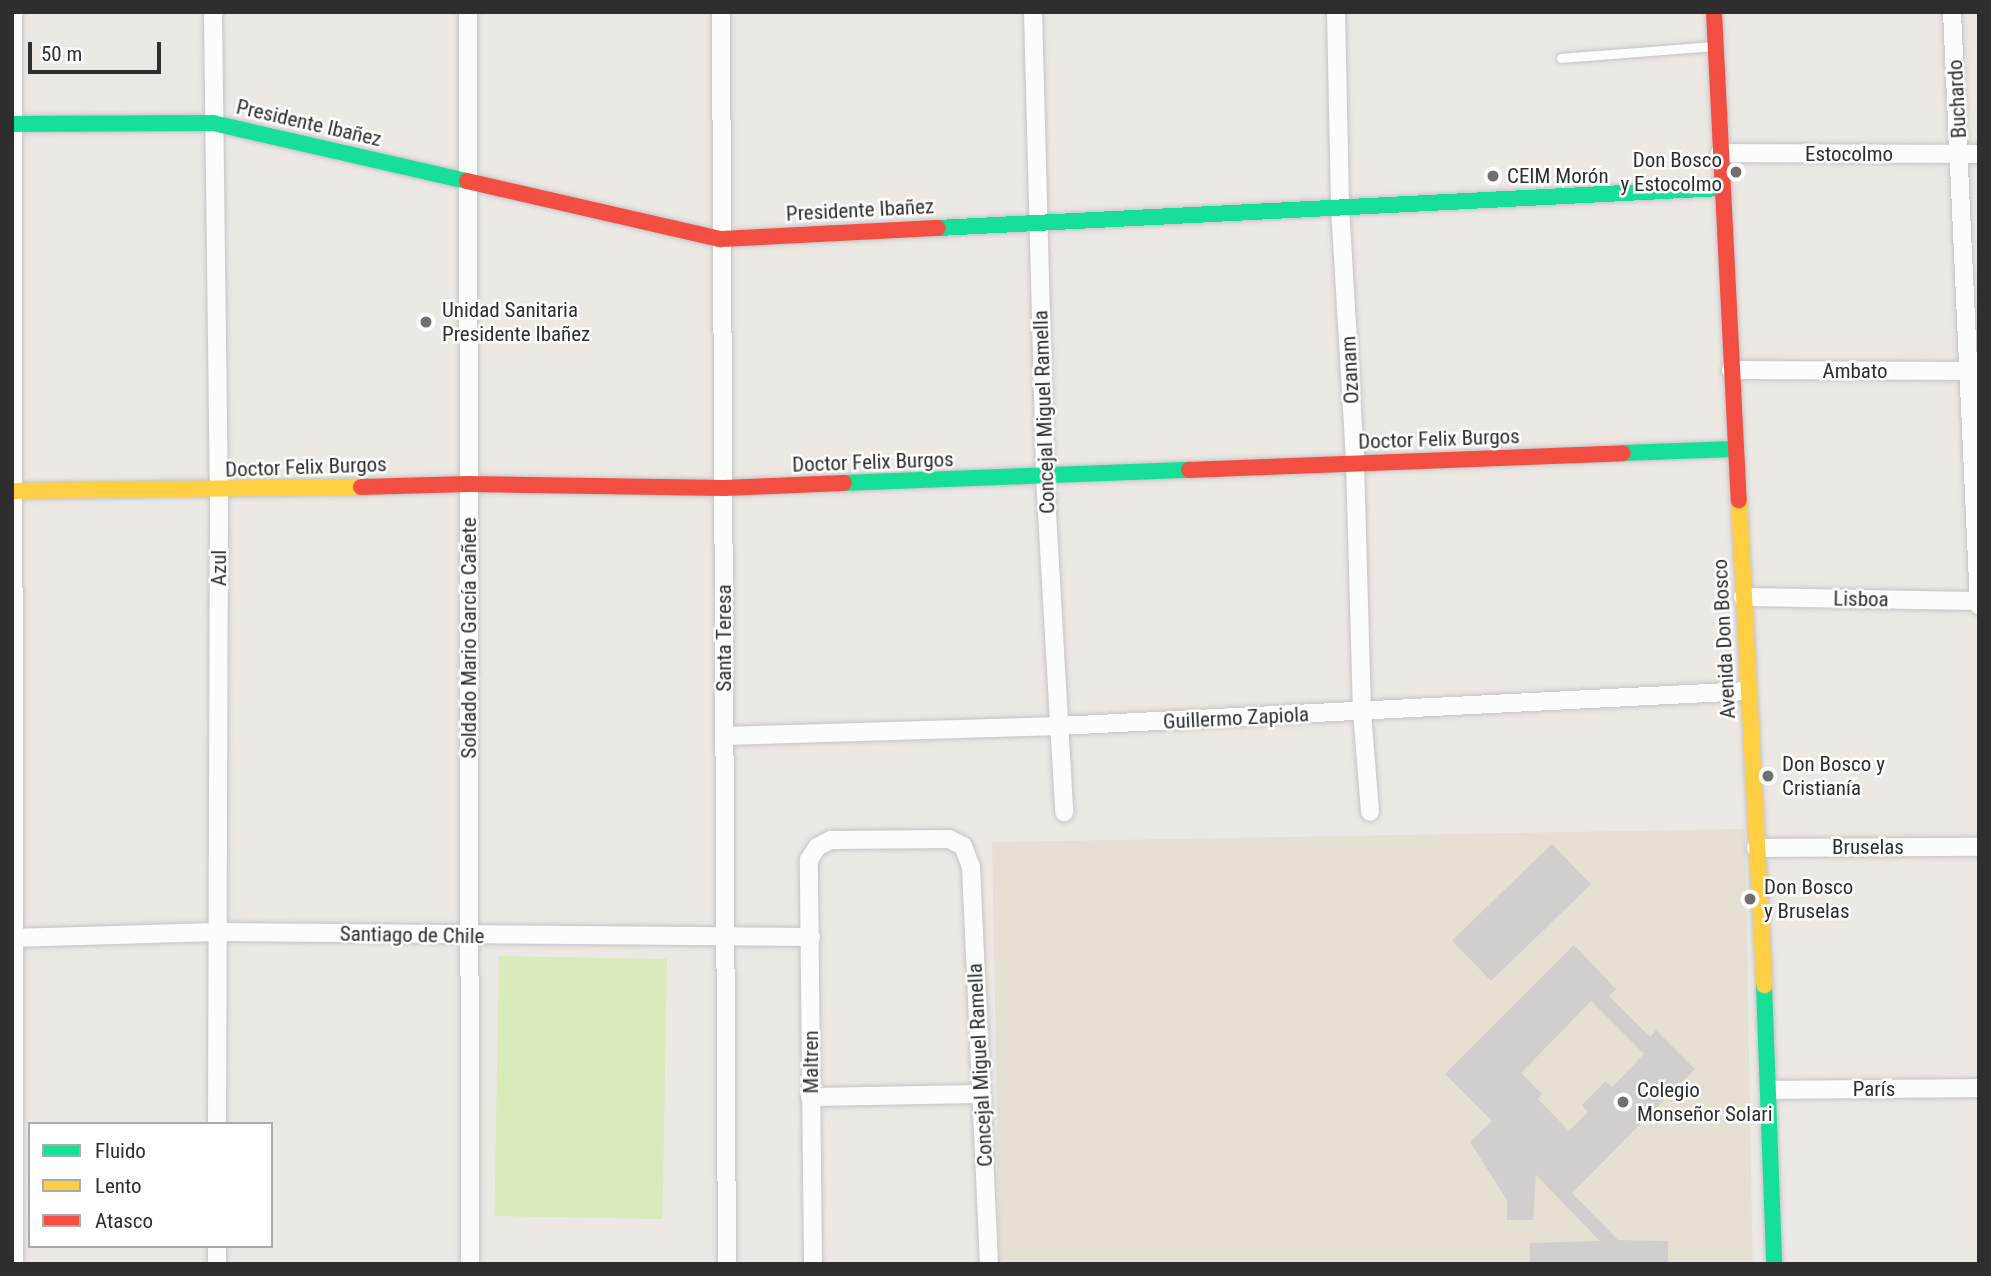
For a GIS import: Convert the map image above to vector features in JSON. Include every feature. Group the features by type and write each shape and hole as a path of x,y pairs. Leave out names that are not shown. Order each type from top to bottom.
{"street":[{"path":"13,12 14,1264"},
{"name":"Azul","path":"213,12 219,491 217,1122"},
{"name":"Soldado Mario García Cañete","path":"468,12 470,1264"},
{"name":"Santa Teresa","path":"721,12 720,239 725,736 723,938 727,1264"},
{"name":"Concejal Miguel Ramella","path":"1033,12 1045,478 1065,812"},
{"name":"Ozanam","path":"1336,12 1340,207 1355,463 1362,712 1370,812"},
{"name":"Avenida Don Bosco","path":"1714,12 1734,449 1769,1090 1774,1264"},
{"name":"Buchardo","path":"1952,12 1974,371 1979,602"},
{"name":"Presidente Ibañez","path":"13,124 185,121 213,123 720,239 1722,188"},
{"name":"Estocolmo","path":"1720,153 1979,154"},
{"name":"Ambato","path":"1731,370 1974,371"},
{"name":"Doctor Felix Burgos","path":"12,491 219,491 469,484 724,488 1045,478 1734,449"},
{"name":"Lisboa","path":"1743,597 1979,602"},
{"name":"Guillermo Zapiola","path":"725,736 1059,726 1747,691"},
{"name":"Maltren","path":"813,1264 809,860 817,847 831,840 949,839 963,846 971,867"},
{"name":"Bruselas","path":"1756,848 1979,847"},
{"name":"Concejal Miguel Ramella","path":"971,867 989,1264"},
{"name":"Santiago de Chile","path":"14,937 217,932 811,937"},
{"name":"París","path":"1769,1090 1979,1088"},
{"path":"810,1097 981,1094"}],"lane":[{"path":"1561,58 1716,46"}],"shaded area":[{"path":"1745,829 1753,1264 999,1264 992,842"}],"green space":[{"path":"499,956 667,959 662,1219 494,1216"}],"building":[{"path":"1552,844 1591,884 1491,981 1452,941"},
{"name":"Colegio Monseñor Solari","path":"1574,945 1616,989 1609,996 1650,1037 1656,1030 1695,1069 1572,1193 1618,1240 1668,1241 1668,1264 1530,1264 1530,1243 1600,1241 1536,1175 1533,1220 1507,1220 1507,1200 1470,1142 1492,1121 1445,1074","holes":["1591,1001 1644,1054 1612,1087 1606,1081 1582,1105 1588,1112 1569,1131 1538,1099 1542,1094 1521,1073"]}],"traffic: fast":[{"path":"12,124 213,123 467,181"},
{"path":"938,228 1722,188"},
{"path":"1623,453 1734,449"},
{"path":"844,483 1189,470"},
{"path":"1764,985 1774,1264"}],"traffic: slow":[{"path":"12,491 361,487"},
{"path":"1739,500 1764,985"}],"traffic: jam":[{"path":"1714,12 1739,500"},
{"path":"467,181 720,239 938,228"},
{"path":"1189,470 1623,453"},
{"path":"361,487 469,484 724,488 844,483"}],"place":[{"name":"Don Bosco y Estocolmo","path":"1736,172"},
{"name":"CEIM Morón","path":"1493,176"},
{"name":"Unidad Sanitaria Presidente Ibañez","path":"426,322"},
{"name":"Don Bosco y Cristianía","path":"1768,776"},
{"name":"Don Bosco y Bruselas","path":"1750,899"},
{"name":"Colegio Monseñor Solari","path":"1623,1102"}]}
